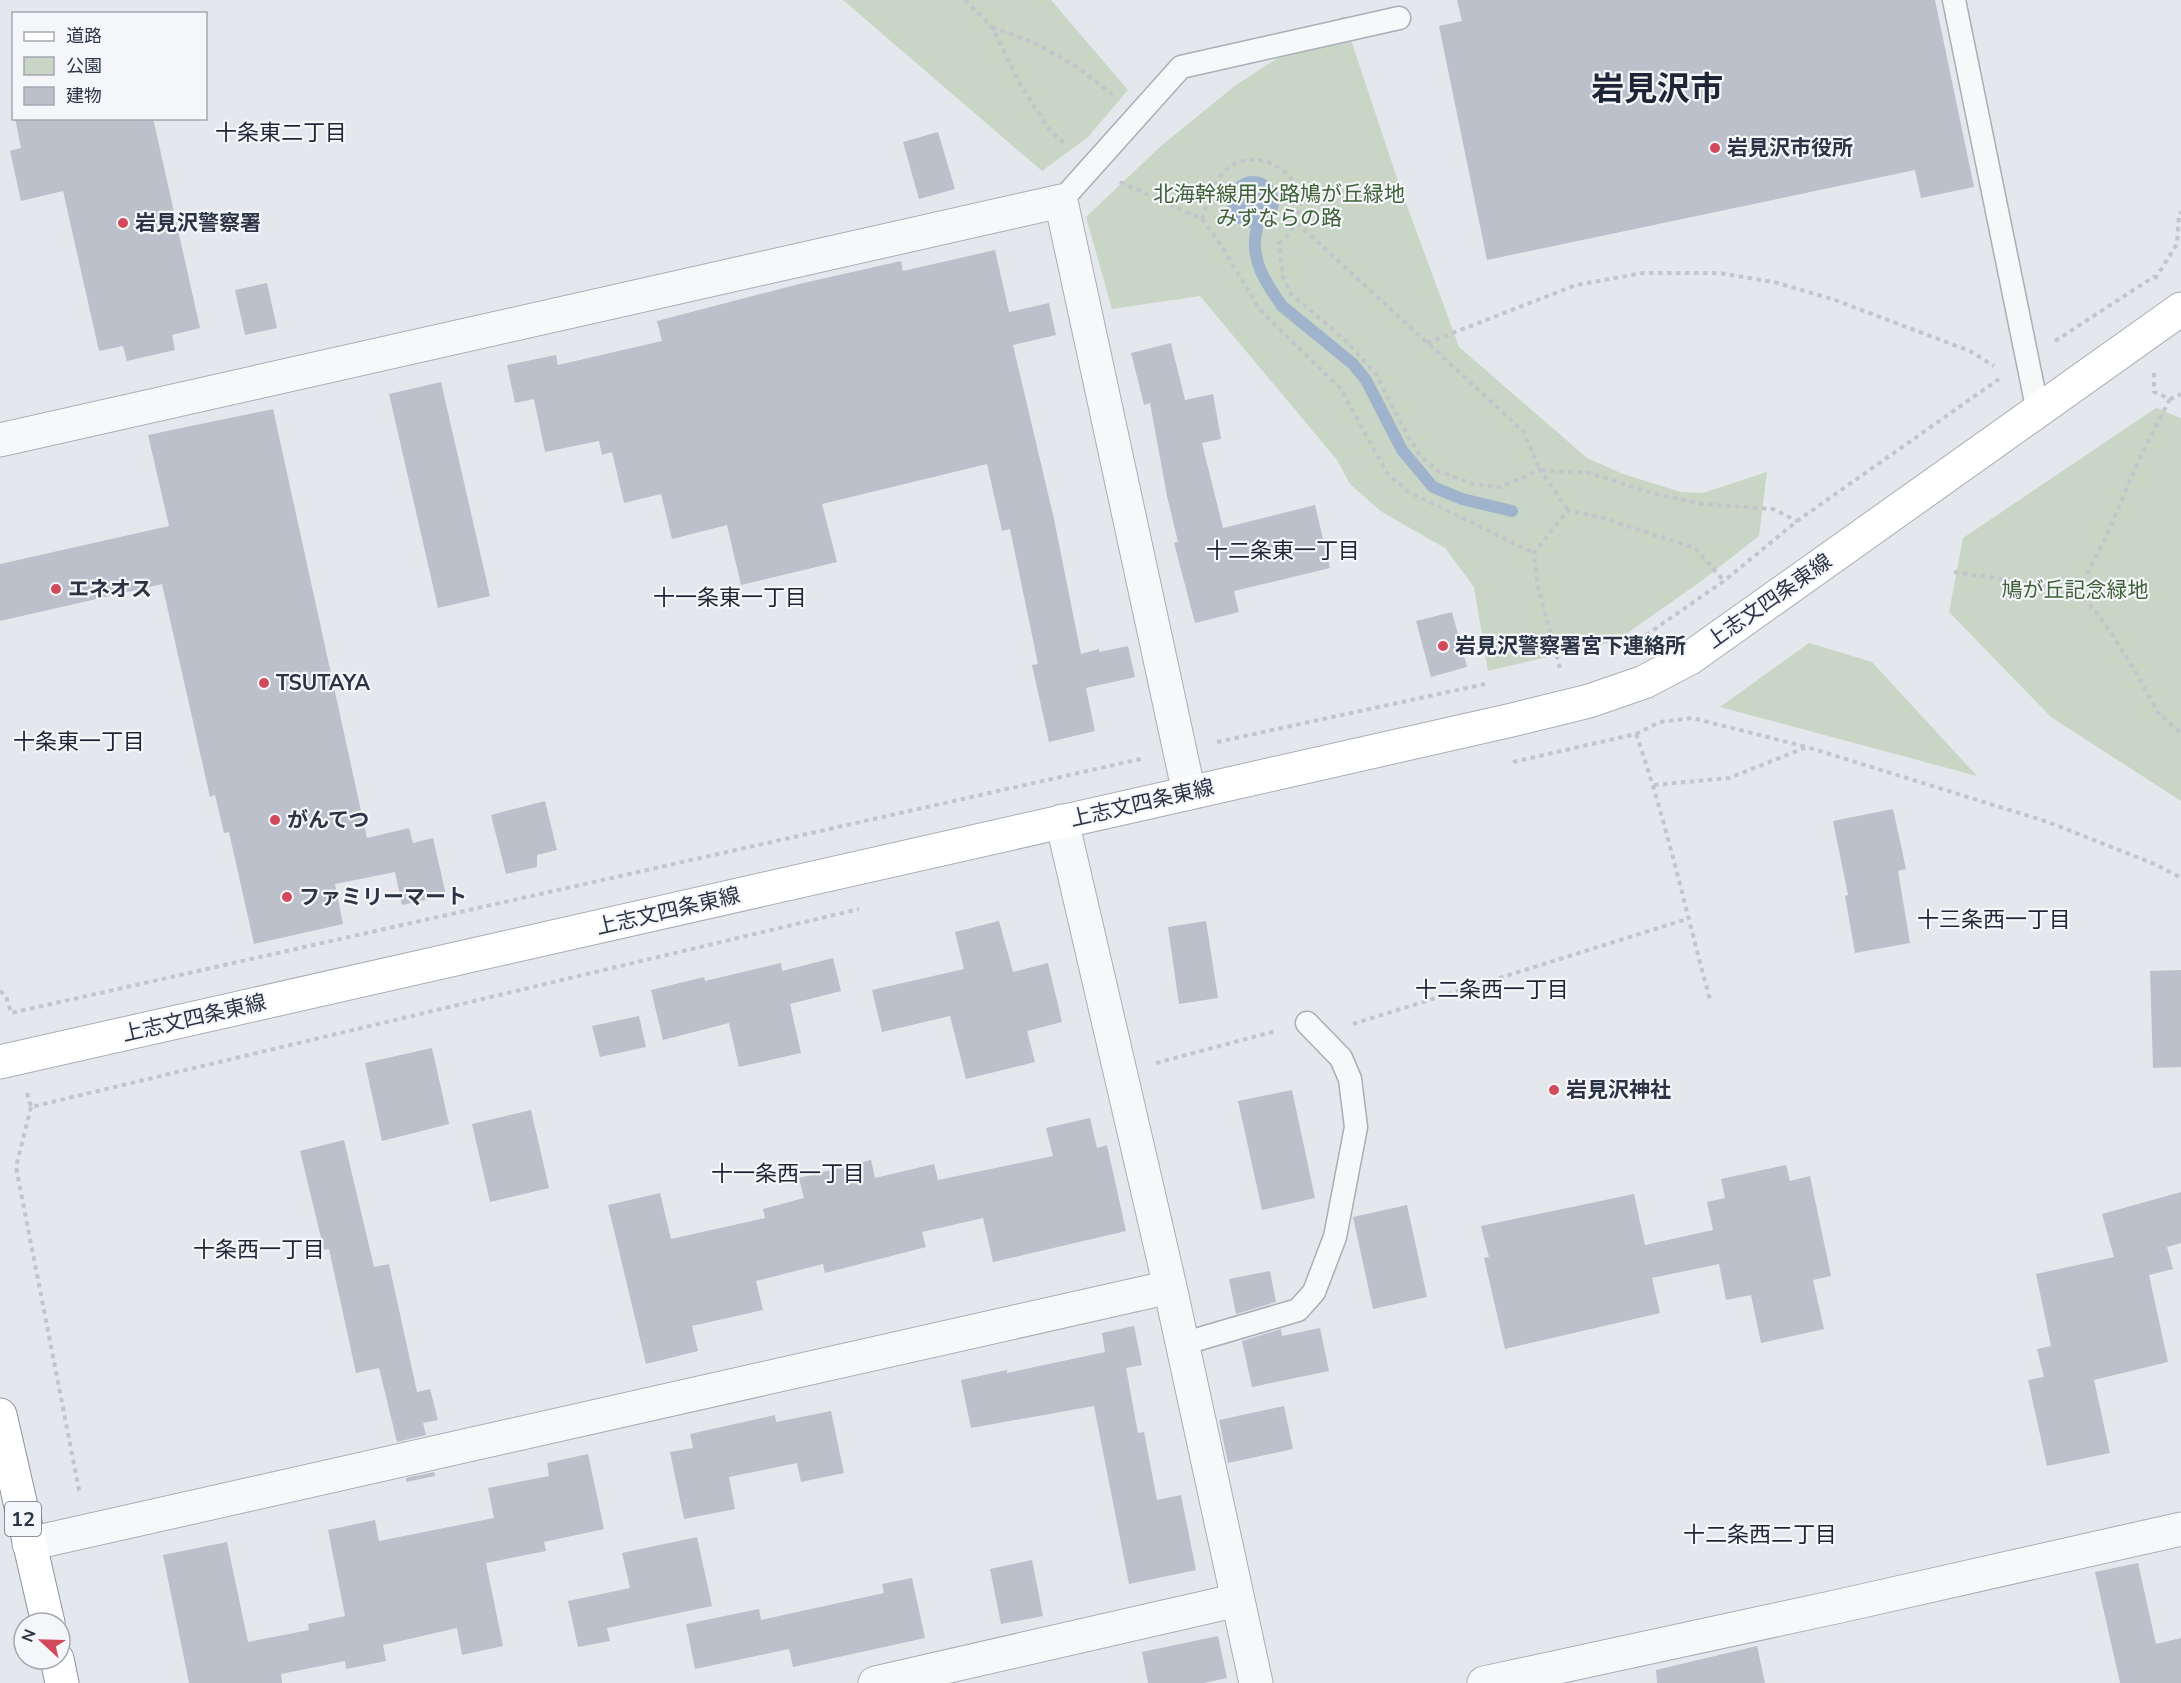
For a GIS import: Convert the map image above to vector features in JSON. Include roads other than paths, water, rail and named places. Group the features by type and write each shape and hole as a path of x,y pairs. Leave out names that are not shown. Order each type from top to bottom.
{"main road":[{"name":"上志文四条東線","path":"9,1060 1556,709 1589,701 1644,682 1690,658 2181,309"},
{"name":"12","path":"1,1423 45,1611"}],"street":[{"path":"0,440 1061,201 1189,793"},
{"path":"1062,821 1170,1287 1256,1683"},
{"path":"29,1544 1170,1287"},
{"path":"1484,1683 2181,1529"},
{"path":"875,1683 1238,1600"}],"lane":[{"path":"1954,0 2038,411"},
{"path":"1061,201 1089,167 1181,67 1399,18"},
{"path":"1182,1344 1298,1311 1314,1293 1335,1237 1356,1127 1350,1079 1341,1058 1307,1023"}],"water":[{"path":"1248,176 1258,176 1272,183 1279,202 1272,221 1258,228 1248,228 1238,224 1231,217 1227,207 1227,197 1231,187 1238,180"}],"waterway":[{"path":"1257,228 1255,239 1257,260 1265,279 1282,306 1353,364 1366,380 1402,450 1433,487 1462,499 1512,511"}],"place":[{"name":"岩見沢市役所","path":"1715,148"},
{"name":"岩見沢警察署","path":"123,223"},
{"name":"エネオス","path":"56,589"},
{"name":"岩見沢警察署宮下連絡所","path":"1443,646"},
{"name":"TSUTAYA","path":"264,683"},
{"name":"がんてつ","path":"275,820"},
{"name":"ファミリーマート","path":"287,897"},
{"name":"岩見沢神社","path":"1554,1090"}],"district":[{"name":"岩見沢市","path":"1657,88"},
{"name":"十条東二丁目","path":"281,132"},
{"name":"十二条東一丁目","path":"1283,550"},
{"name":"十一条東一丁目","path":"730,597"},
{"name":"十条東一丁目","path":"79,741"},
{"name":"十三条西一丁目","path":"1994,919"},
{"name":"十二条西一丁目","path":"1492,989"},
{"name":"十一条西一丁目","path":"788,1173"},
{"name":"十条西一丁目","path":"259,1249"},
{"name":"十二条西二丁目","path":"1760,1534"}],"park label":[{"name":"北海幹線用水路鳩が丘緑地 みずならの路","path":"1279,206"},
{"name":"鳩が丘記念緑地","path":"2075,590"}]}
